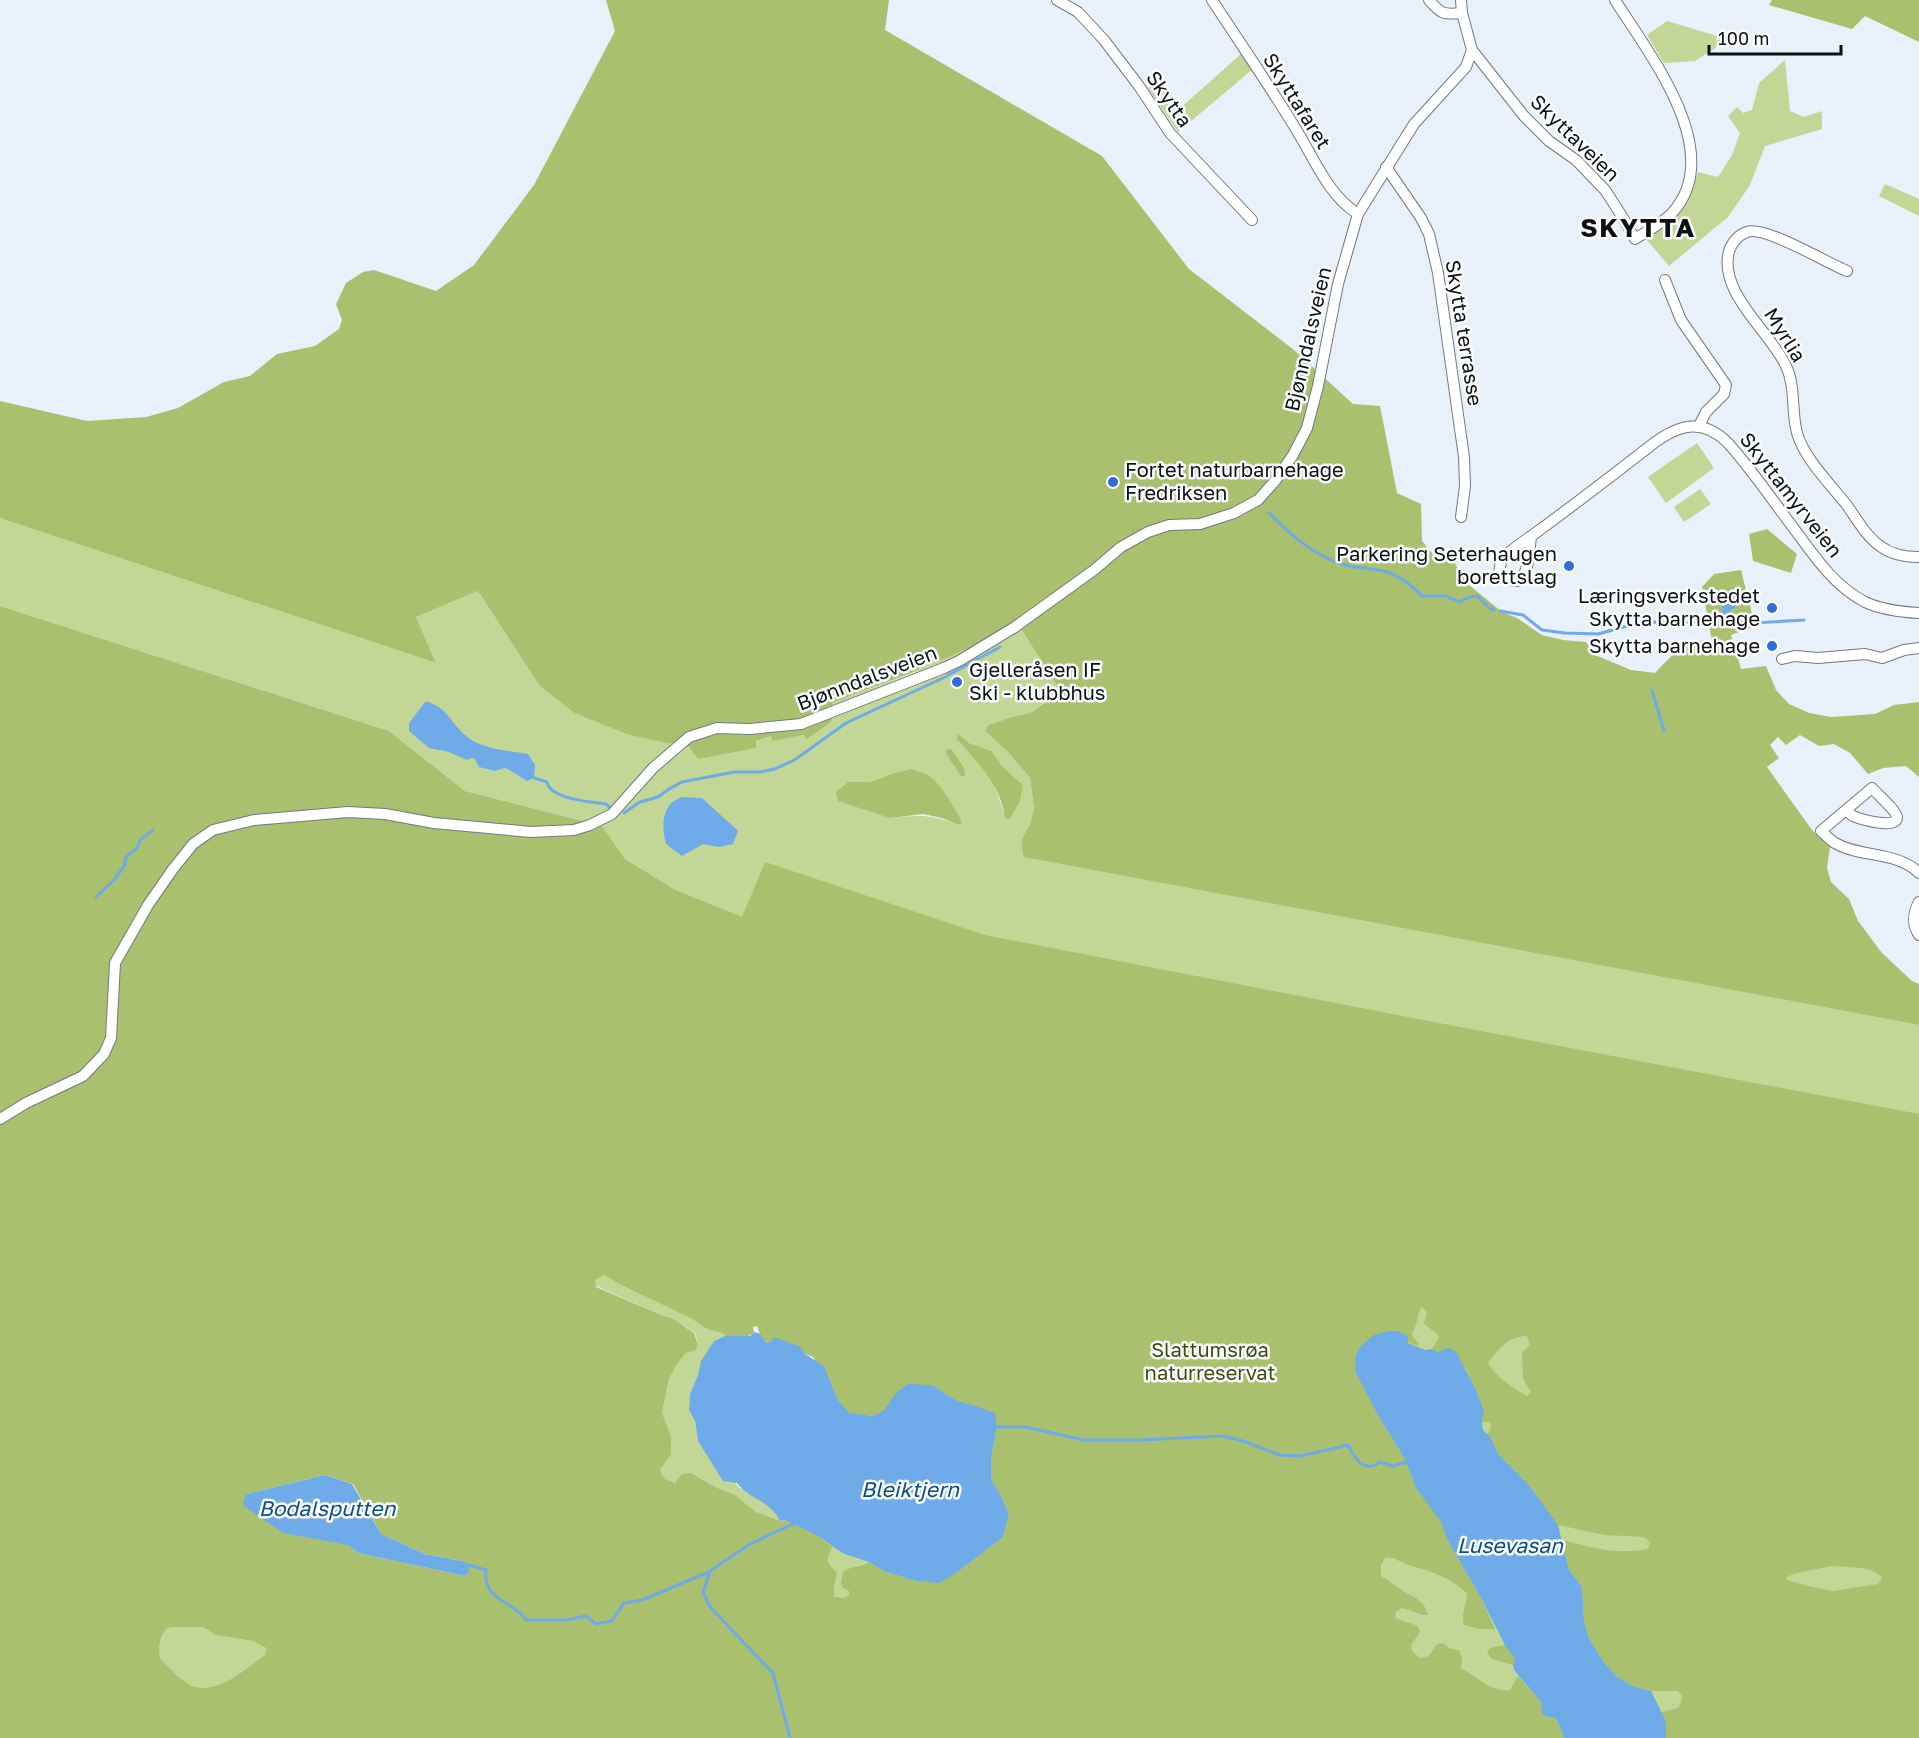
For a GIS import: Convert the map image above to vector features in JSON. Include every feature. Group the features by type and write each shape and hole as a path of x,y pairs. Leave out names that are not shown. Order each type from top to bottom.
{"street":[{"name":"Skytta","path":"1057,0 1078,12 1104,40 1139,86 1170,134 1252,220"},
{"name":"Skyttafaret","path":"1212,0 1330,185 1346,206 1358,214"},
{"path":"1429,0 1439,13 1450,15 1462,13"},
{"name":"Skyttaveien","path":"1461,0 1462,13 1472,50 1524,116 1549,141 1576,160 1605,190 1635,239 1663,221 1681,201 1691,173 1691,154 1688,134 1678,106 1660,68 1615,0"},
{"name":"Bjønndalsveien","path":"0,1119 26,1103 83,1076 104,1054 111,1038 115,963 148,905 173,869 193,844 213,830 254,820 348,812 385,814 434,823 531,832 574,830 591,825 612,814 653,768 689,737 717,728 750,729 801,724 944,668 1000,637 1094,570 1121,547 1148,532 1169,525 1205,523 1234,513 1258,500 1293,455 1306,428 1318,386 1338,284 1358,214 1414,123 1466,67 1472,50"},
{"name":"Skytta terrasse","path":"1386,167 1421,218 1429,234 1438,273 1464,457 1465,486 1461,518"},
{"name":"Myrlia","path":"1847,271 1769,234 1755,231 1747,232 1736,239 1727,262 1728,274 1737,295 1778,351 1787,368 1792,384 1796,427 1804,449 1876,542 1894,554 1919,557"},
{"path":"1531,537 1666,434 1682,427 1699,426 1706,412 1724,394 1726,385 1681,320 1665,280"},
{"name":"Skyttamyrveien","path":"1699,426 1714,431 1728,443 1825,569 1844,588 1871,604 1919,614"},
{"path":"1782,659 1795,656 1818,658 1865,654 1882,658 1904,650 1919,648"},
{"path":"1846,810 1821,831 1829,839 1843,847 1900,861 1919,873"},
{"path":"1919,902 1914,916 1914,928 1919,935"}],"green space":[{"path":"606,0 889,0 885,30 1102,156 1189,269 1294,350 1353,404 1380,406 1397,493 1421,504 1422,541 1436,558 1456,548 1463,556 1455,564 1468,584 1502,612 1517,618 1542,635 1586,642 1595,655 1631,670 1655,673 1673,654 1687,645 1712,641 1702,587 1714,574 1741,570 1755,626 1731,635 1741,669 1766,666 1776,690 1789,704 1809,713 1831,717 1875,714 1894,705 1919,702 1919,777 1906,766 1883,768 1868,774 1850,753 1834,744 1819,746 1800,735 1786,745 1778,737 1770,745 1779,758 1767,767 1812,830 1830,847 1827,868 1831,882 1849,899 1858,921 1882,953 1912,981 1919,984 1919,1025 1023,857 1021,841 1030,824 1034,808 1030,778 1007,751 985,731 988,725 1030,713 1057,694 1058,687 1016,621 985,641 939,661 932,657 922,661 919,670 832,703 831,722 807,739 804,735 772,741 771,736 756,741 756,748 698,759 687,744 667,743 626,734 574,713 539,685 478,591 416,617 436,663 0,518 0,401 87,421 146,417 178,408 224,382 250,376 277,354 315,346 339,329 342,320 336,304 346,283 363,272 374,270 436,291 474,265 534,185 615,31"},
{"path":"1772,0 1919,0 1919,42 1865,16 1852,29 1769,5"},
{"path":"1667,21 1717,36 1723,43 1695,61 1664,63 1647,35"},
{"path":"1241,54 1253,69 1178,132 1148,88 1159,80 1177,111"},
{"path":"1785,60 1790,111 1804,117 1822,111 1822,129 1765,146 1750,185 1728,217 1669,266 1646,239 1682,209 1698,172 1718,177 1732,155 1740,133 1728,116 1737,107 1743,113 1752,110 1759,83"},
{"path":"1885,184 1919,199 1919,216 1879,196"},
{"path":"1697,443 1714,468 1666,503 1648,477"},
{"path":"1700,489 1711,504 1684,522 1674,507"},
{"name":"Slattumsrøa naturreservat","path":"0,518 436,663 416,617 478,591 539,685 574,713 626,734 687,744 756,748 756,741 771,736 772,740 804,735 807,738 833,714 832,703 919,671 921,661 1016,621 1058,687 1057,693 1030,713 988,725 985,731 1007,751 1030,778 1034,808 1030,824 1021,841 1023,857 1919,1025 1919,1738 879,1738 756,1512 734,1494 715,1487 691,1473 675,1483 665,1479 660,1470 667,1459 671,1436 662,1413 669,1379 686,1353 695,1351 698,1345 695,1333 672,1318 596,1286 594,1280 605,1275 692,1319 707,1329 725,1336 714,1341 702,1361 690,1394 689,1410 695,1421 698,1441 726,1482 733,1481 741,1489 833,1359 719,908 676,890 625,859 602,826 465,791 389,731 0,606","holes":["958,735 969,743 992,751 1002,766 1023,785 1004,813 992,779 958,739","928,775 952,804 959,825 925,816 890,818 848,782 871,782"]},
{"path":"1767,529 1797,554 1791,573 1753,561 1749,534"},
{"path":"0,606 389,731 465,791 602,826 625,859 676,890 742,917 765,862 985,935 1919,1114 1919,1738 1666,1738 1666,1721 1662,1712 1678,1708 1681,1695 1678,1691 1651,1691 1632,1686 1616,1676 1604,1663 1589,1638 1584,1622 1582,1587 1569,1570 1562,1540 1605,1550 1625,1551 1648,1549 1650,1542 1644,1537 1605,1535 1558,1525 1529,1485 1498,1454 1491,1438 1486,1434 1490,1431 1491,1426 1489,1422 1482,1422 1484,1411 1466,1369 1443,1352 1432,1349 1439,1337 1424,1323 1427,1312 1422,1307 1412,1333 1418,1346 1408,1342 1408,1336 1391,1436 1405,1459 1416,1488 1442,1522 1448,1541 1480,1596 1495,1629 1479,1629 1464,1625 1463,1613 1467,1594 1439,1575 1385,1558 1381,1565 1381,1576 1424,1605 1428,1615 1402,1608 1396,1612 1395,1618 1418,1626 1420,1632 1411,1645 1412,1651 1420,1658 1429,1656 1437,1644 1443,1643 1451,1649 1459,1650 1462,1658 1461,1668 1496,1689 1510,1690 1518,1676 1541,1702 1541,1707 1557,1720 1564,1738 0,1738","holes":["604,1275 692,1319 707,1329 725,1336 748,1336 754,1332 753,1327 757,1326 762,1339 768,1343 772,1341 813,1357 832,1385 838,1400 849,1413 873,1416 886,1409 890,1402 932,1385 957,1401 973,1405 997,1427 991,1458 991,1481 1009,1514 1003,1537 955,1574 917,1581 886,1572 869,1562 862,1566 849,1568 843,1572 841,1582 842,1587 849,1591 849,1595 845,1598 834,1597 837,1572 827,1560 832,1547 820,1537 785,1520 782,1522 756,1512 734,1494 715,1487 691,1473 682,1474 675,1483 665,1479 660,1470 671,1454 671,1436 662,1413 669,1379 686,1353 695,1351 698,1345 694,1333 672,1318 596,1287 595,1280","1527,1336 1530,1345 1522,1353 1523,1379 1531,1392 1527,1396 1510,1386 1491,1368 1488,1362 1504,1344","325,1475 353,1484 381,1534 425,1554 462,1561 468,1573 465,1576 358,1553 348,1545 247,1494","1831,1566 1866,1569 1882,1578 1878,1584 1833,1591 1786,1580 1787,1577","203,1627 215,1635 253,1641 266,1648 265,1655 222,1684 202,1688 188,1684 160,1658 162,1635 167,1628"]},
{"path":"958,734 969,743 992,751 1002,766 1023,785 1020,801 1009,820 1005,817 993,784 957,739"},
{"path":"946,749 952,750 964,768 965,776 961,776 947,755"},
{"path":"912,769 931,777 942,788 962,823 959,825 923,814 890,818 838,801 836,792 848,782 871,782"},
{"path":"203,1627 215,1635 253,1641 266,1648 265,1655 222,1684 202,1688 193,1686 179,1677 160,1658 162,1635 167,1628"},
{"path":"1505,1645 1516,1660 1513,1665 1492,1659 1487,1653 1490,1648"}],"water":[{"path":"1733,600 1737,604 1734,609 1731,609 1728,617 1723,619 1721,617 1723,603"},
{"path":"426,701 440,708 471,740 495,749 528,754 535,765 534,778 527,781 508,769 495,771 479,767 475,759 467,760 449,752 429,748 409,731 409,723"},
{"path":"681,797 702,798 738,831 733,844 719,847 703,844 682,856 666,844 664,820 666,810"},
{"name":"Lusevasan","path":"1397,1331 1408,1336 1408,1343 1425,1350 1432,1349 1438,1352 1449,1348 1456,1352 1484,1411 1483,1430 1491,1438 1498,1454 1529,1485 1558,1525 1569,1570 1582,1587 1584,1622 1589,1638 1604,1663 1616,1676 1632,1686 1651,1691 1666,1721 1666,1738 1564,1738 1557,1720 1542,1714 1541,1702 1514,1670 1515,1659 1448,1541 1441,1522 1416,1488 1405,1459 1356,1373 1355,1357 1360,1347 1374,1335"},
{"name":"Bleiktjern","path":"754,1332 761,1334 767,1343 774,1337 801,1347 805,1354 824,1366 838,1400 849,1413 873,1416 878,1414 885,1409 897,1392 908,1384 932,1385 957,1401 995,1413 997,1427 991,1458 991,1480 1009,1514 1003,1537 955,1574 939,1583 917,1581 886,1572 869,1562 842,1553 820,1537 785,1520 780,1521 771,1509 737,1483 723,1481 698,1441 695,1421 689,1410 690,1394 701,1361 714,1341 725,1336 750,1336"},
{"name":"Bodalsputten","path":"325,1475 352,1484 381,1534 425,1554 462,1561 469,1565 468,1573 465,1576 358,1553 348,1545 283,1533 244,1506 243,1500 247,1494"}],"waterway":[{"path":"1269,513 1302,543 1330,560 1391,573 1408,583 1422,596 1446,596 1459,602 1477,596 1494,610"},
{"path":"1500,611 1523,615 1542,630 1565,633 1598,634 1653,622 1713,623"},
{"path":"1721,621 1742,619 1747,623 1753,623 1804,620"},
{"path":"624,813 640,802 658,797 682,782 734,772 760,772 775,769 796,759 846,723 943,678 1000,647"},
{"path":"1652,690 1664,731"},
{"path":"534,778 547,782 550,788 563,796 606,804 611,808"},
{"path":"96,897 114,880 125,865 125,858 137,848 141,839 153,830"},
{"path":"997,1427 1025,1427 1084,1440 1223,1436 1279,1455 1301,1456 1348,1445 1360,1463 1364,1465 1369,1466 1380,1462 1393,1466 1406,1462"},
{"path":"790,1738 773,1673 711,1608 703,1593 710,1571 750,1544 793,1524"},
{"path":"469,1565 486,1570 486,1580 493,1594 514,1608 526,1620 566,1620 586,1616 596,1624 612,1621 624,1603 642,1600 709,1572"}],"place":[{"name":"Fortet naturbarnehage Fredriksen","path":"1113,482"},
{"name":"Parkering Seterhaugen borettslag","path":"1569,566"},
{"name":"Læringsverkstedet Skytta barnehage","path":"1772,608"},
{"name":"Skytta barnehage","path":"1772,646"},
{"name":"Gjelleråsen IF Ski - klubbhus","path":"957,682"}],"district":[{"name":"SKYTTA","path":"1638,228"}]}
